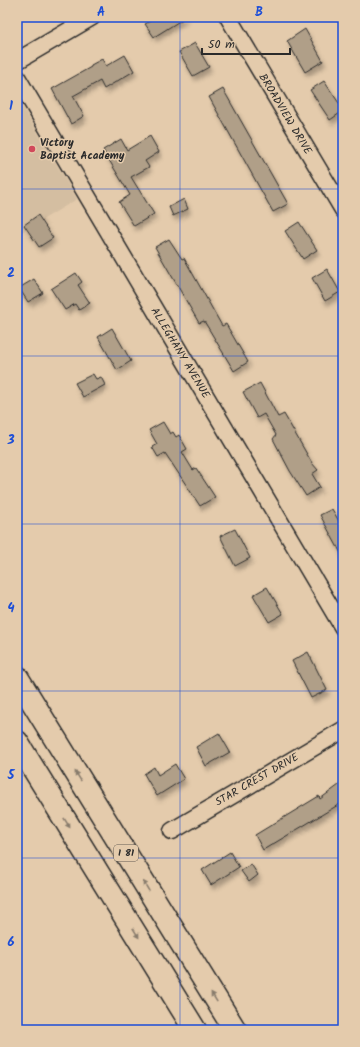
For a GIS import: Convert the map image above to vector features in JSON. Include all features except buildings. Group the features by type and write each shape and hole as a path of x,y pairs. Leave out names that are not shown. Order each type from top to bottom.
{"highway":[{"name":"I 81","path":"17,677 235,1030"},
{"path":"17,742 195,1030"}],"street":[{"path":"17,61 92,17"},
{"name":"BROADVIEW DRIVE","path":"228,17 343,210"},
{"name":"ALLEGHANY AVENUE","path":"17,77 343,628"},
{"name":"STAR CREST DRIVE","path":"172,831 343,730"}],"shaded area":[{"name":"Victory Baptist Academy","path":"17,98 77,199 17,235"}],"place":[{"name":"Victory Baptist Academy","path":"32,149"}]}
